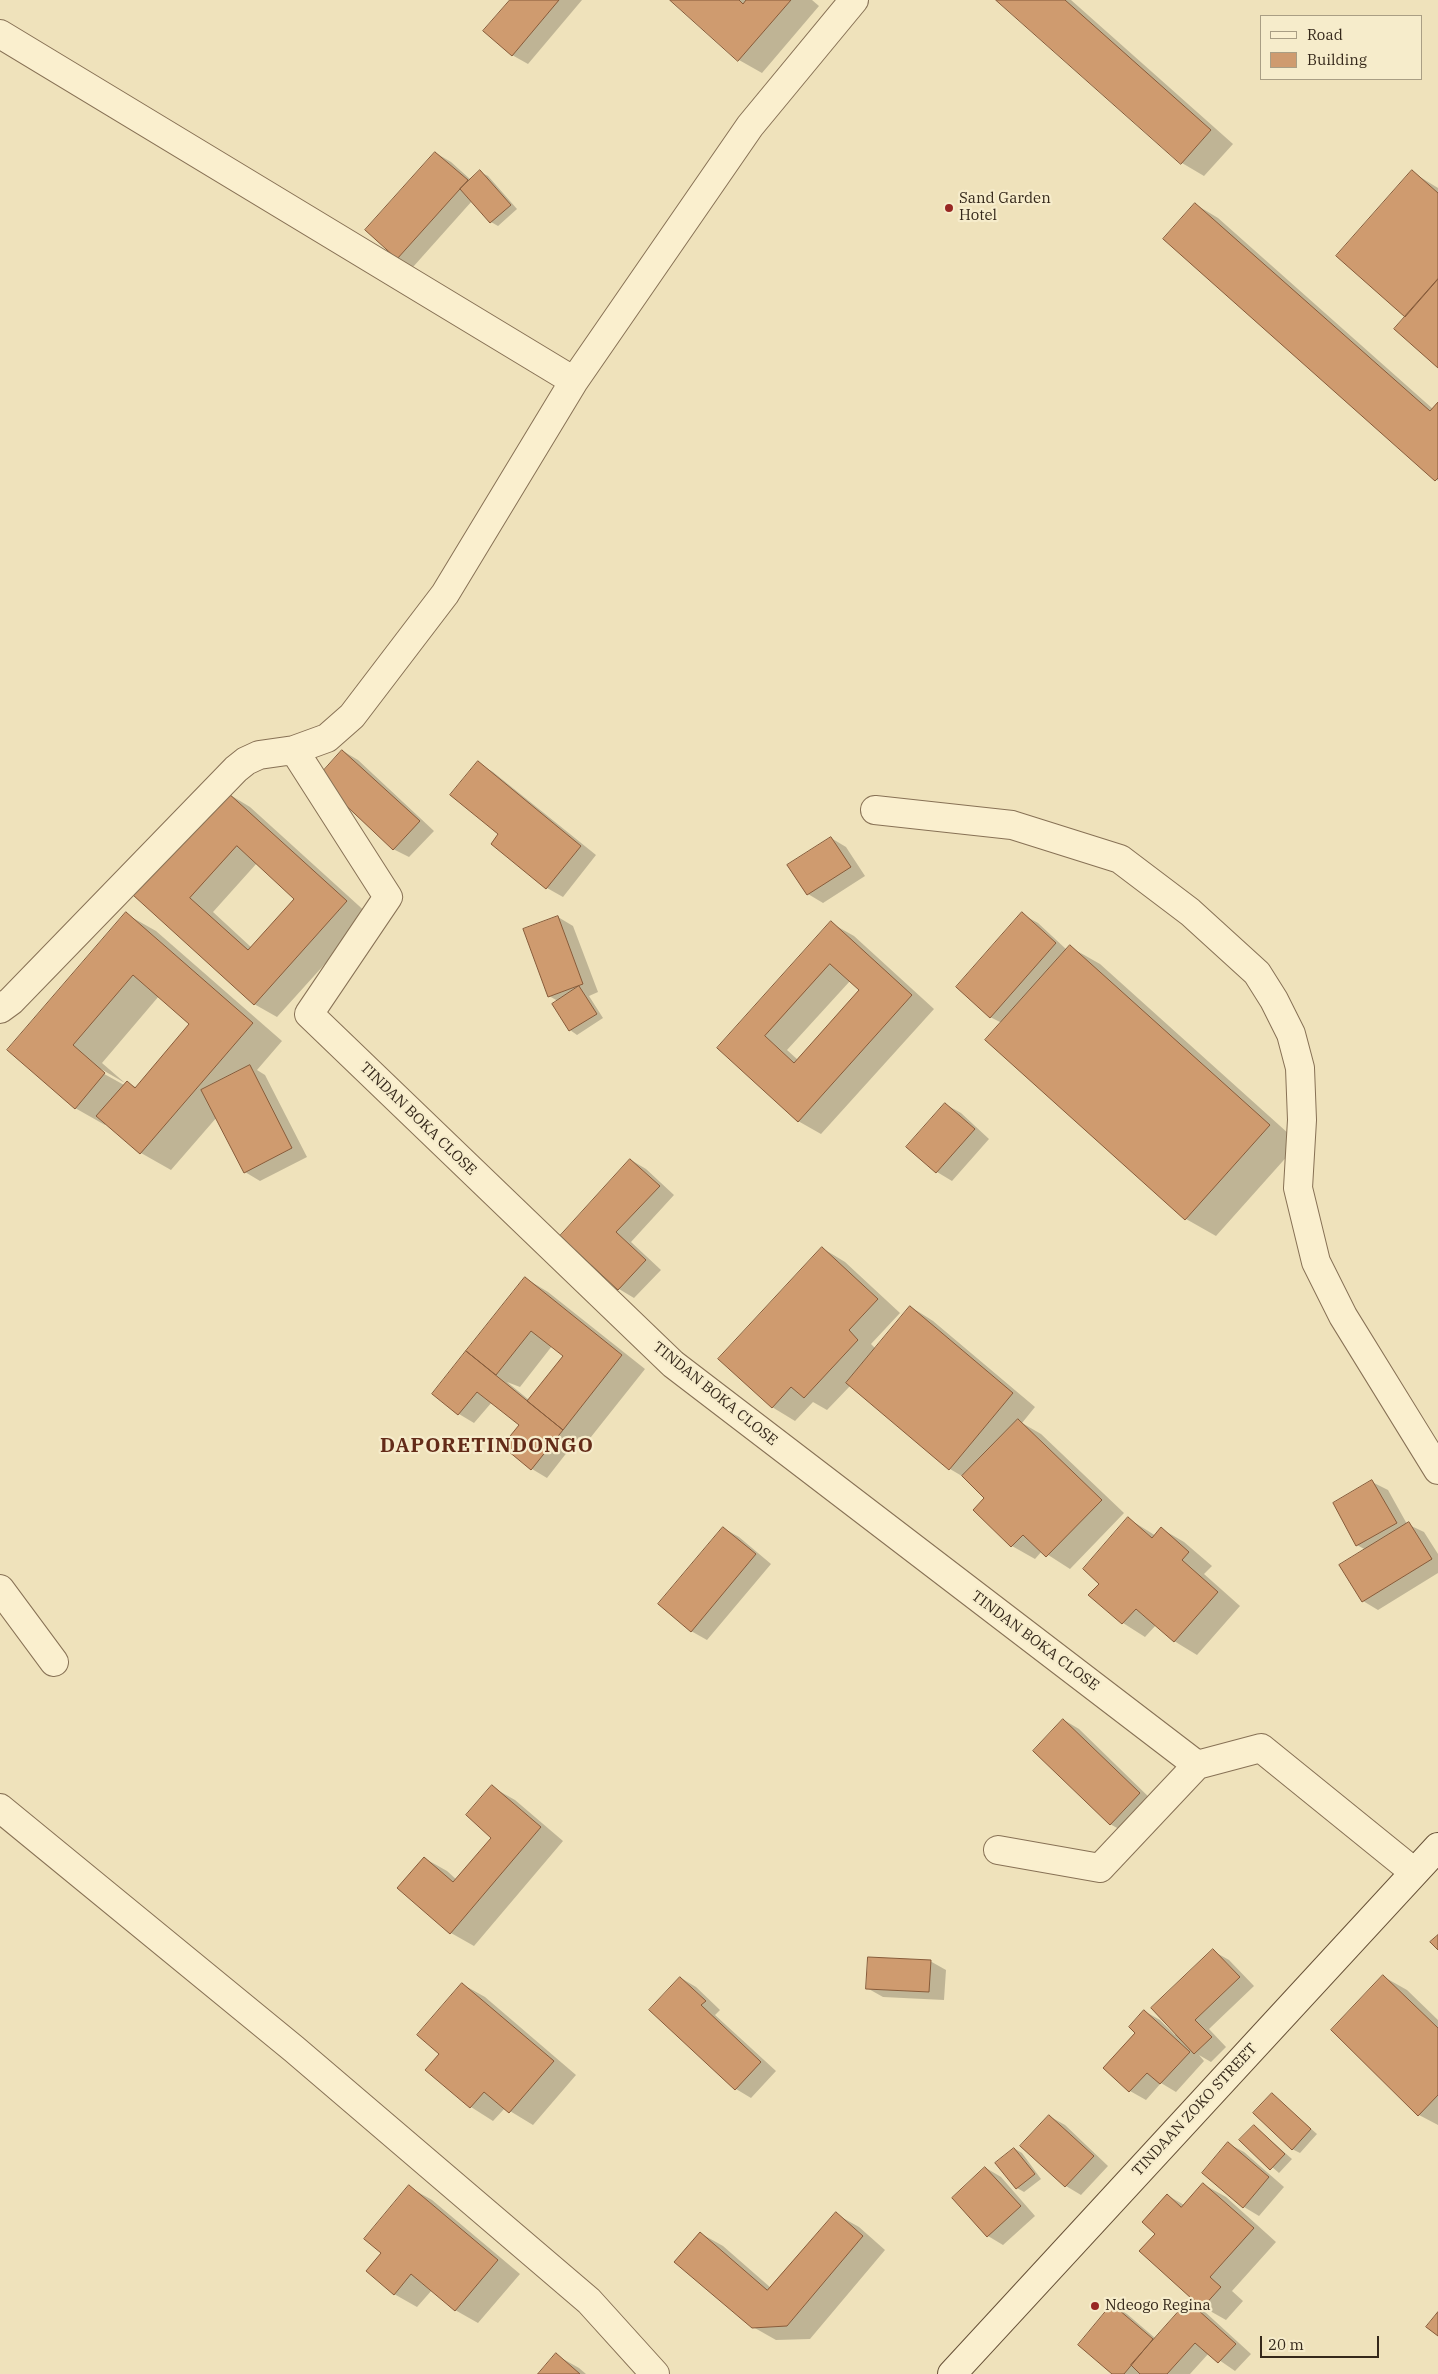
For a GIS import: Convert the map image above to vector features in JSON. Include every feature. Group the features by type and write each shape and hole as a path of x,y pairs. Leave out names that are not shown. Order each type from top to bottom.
{"street":[{"path":"0,1009 11,1001 236,769 246,761 259,755 294,750 327,738 336,732 358,709 445,594 574,381 750,126 854,0"},
{"path":"0,34 574,381"},
{"name":"TINDAN BOKA CLOSE","path":"294,750 388,897 309,1014 673,1364 1197,1765"},
{"path":"875,810 1012,825 1120,859 1190,912 1258,974 1291,1034 1300,1068 1302,1120 1298,1188 1316,1262 1343,1316 1438,1470"},
{"path":"0,1589 54,1662"},
{"path":"998,1850 1100,1868 1197,1765 1261,1748 1414,1872"},
{"path":"0,1808 294,2048 581,2295 655,2374"},
{"name":"TINDAAN ZOKO STREET","path":"952,2374 1438,1847"}],"building":[{"path":"510,0 559,0 512,56 483,31"},
{"path":"670,0 739,0 743,4 746,0 791,0 738,61"},
{"path":"996,0 1065,0 1211,130 1181,164"},
{"path":"435,152 468,180 397,259 365,230"},
{"path":"480,170 511,205 490,223 460,189"},
{"path":"1412,170 1438,193 1438,279 1405,317 1336,256"},
{"path":"1195,203 1430,411 1438,402 1438,478 1435,481 1163,239"},
{"path":"1438,279 1438,368 1394,329"},
{"path":"342,750 420,821 393,850 317,778"},
{"path":"478,761 581,846 546,889 491,844 498,834 450,795"},
{"path":"227,792 347,901 254,1005 133,895","holes":["237,846 294,899 248,950 190,898"]},
{"path":"831,837 851,867 807,895 787,865"},
{"path":"126,912 253,1023 140,1154 96,1116 127,1081 135,1088 189,1024 133,975 73,1045 105,1073 75,1109 7,1050"},
{"path":"1022,912 1056,943 990,1018 956,987"},
{"path":"558,916 583,984 548,997 523,929"},
{"path":"831,921 912,995 798,1122 717,1048","holes":["830,964 859,990 794,1063 765,1036"]},
{"path":"1070,945 1270,1125 1185,1220 985,1040"},
{"path":"579,986 597,1014 569,1031 552,1004"},
{"path":"250,1065 292,1148 244,1173 201,1090"},
{"path":"945,1103 975,1129 936,1173 906,1147"},
{"path":"630,1159 660,1186 616,1232 646,1260 618,1290 560,1236"},
{"path":"822,1247 878,1299 849,1330 858,1340 804,1398 791,1387 772,1408 718,1359"},
{"path":"525,1277 622,1355 563,1430 527,1401 563,1356 531,1331 496,1375 466,1351"},
{"path":"910,1306 1013,1393 949,1470 846,1383"},
{"path":"466,1351 563,1430 531,1470 502,1446 519,1425 477,1392 458,1415 432,1394"},
{"path":"1018,1419 1102,1500 1046,1557 1023,1535 1011,1547 973,1510 984,1498 962,1476"},
{"path":"1372,1480 1397,1523 1356,1546 1333,1503"},
{"path":"1128,1517 1152,1538 1161,1527 1189,1552 1182,1560 1218,1592 1174,1642 1136,1609 1122,1624 1088,1595 1099,1584 1083,1569"},
{"path":"1409,1522 1432,1559 1362,1602 1339,1565"},
{"path":"723,1527 756,1554 691,1632 658,1604"},
{"path":"1063,1719 1140,1793 1110,1825 1033,1751"},
{"path":"492,1785 541,1827 450,1934 397,1888 424,1857 453,1882 491,1838 466,1815"},
{"path":"1438,1935 1438,1950 1430,1942"},
{"path":"1213,1949 1240,1977 1195,2020 1212,2037 1194,2054 1151,2008"},
{"path":"868,1957 931,1960 929,1992 866,1989"},
{"path":"1383,1975 1438,2028 1438,2095 1418,2116 1331,2030"},
{"path":"680,1977 706,2001 701,2005 761,2062 735,2090 649,2010"},
{"path":"462,1983 554,2061 509,2113 484,2092 470,2108 425,2070 439,2054 417,2035"},
{"path":"1144,2010 1190,2052 1160,2084 1147,2073 1129,2092 1103,2068 1135,2033 1129,2027"},
{"path":"1272,2093 1311,2129 1292,2150 1253,2113"},
{"path":"1049,2115 1094,2156 1065,2187 1020,2146"},
{"path":"1254,2125 1285,2154 1270,2170 1239,2140"},
{"path":"1228,2142 1269,2177 1243,2208 1202,2173"},
{"path":"1014,2148 1035,2174 1016,2189 995,2163"},
{"path":"985,2167 1021,2206 987,2237 952,2198"},
{"path":"1203,2183 1254,2228 1210,2277 1221,2287 1202,2308 1139,2251 1155,2234 1142,2222 1167,2194 1181,2207"},
{"path":"409,2185 498,2260 455,2311 411,2274 394,2295 366,2271 381,2253 364,2239"},
{"path":"836,2212 863,2236 787,2326 752,2328 674,2262 700,2232 767,2290"},
{"path":"1188,2301 1236,2344 1218,2363 1195,2343 1167,2374 1140,2374 1131,2365"},
{"path":"1112,2304 1153,2339 1124,2374 1112,2374 1078,2345"},
{"path":"1438,2312 1438,2336 1426,2327"},
{"path":"556,2353 580,2374 538,2374"}],"place":[{"name":"Sand Garden Hotel","path":"949,208"},
{"name":"Ndeogo Regina","path":"1095,2306"}],"district":[{"name":"DAPORETINDONGO","path":"487,1446"}]}
